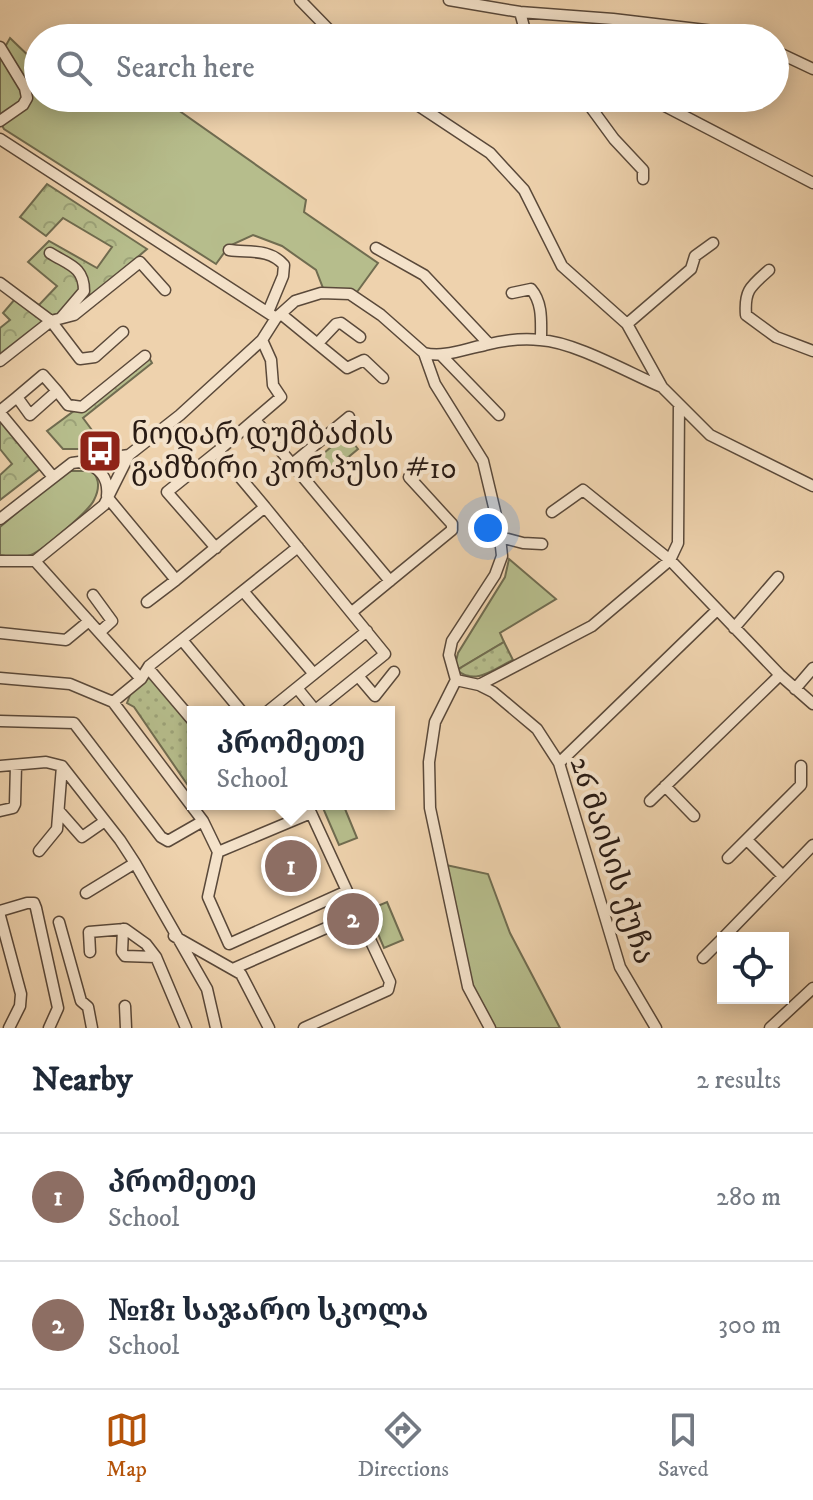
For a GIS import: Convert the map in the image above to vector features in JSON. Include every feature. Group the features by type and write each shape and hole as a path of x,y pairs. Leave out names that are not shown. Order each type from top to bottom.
{"street":[{"path":"300,0 323,24"},
{"path":"451,0 520,12 655,24"},
{"path":"520,12 523,24"},
{"path":"613,19 616,24"},
{"path":"0,47 24,86"},
{"path":"789,58 813,69"},
{"path":"0,121 13,114 24,101"},
{"path":"428,112 490,153 524,190 562,266 627,324 662,387 710,435 813,486"},
{"path":"594,112 643,170 643,179"},
{"path":"676,112 813,183"},
{"path":"0,139 318,343 347,368 364,360 383,378"},
{"path":"627,324 691,269 695,256 713,243"},
{"path":"376,248 424,275 489,344"},
{"path":"1,561 35,561 106,502 129,455 180,415 262,340 275,315 284,265 280,260 257,251 229,250"},
{"path":"0,361 56,320 84,291 84,278 78,271 50,253"},
{"path":"56,320 74,315 140,262 165,290"},
{"path":"769,270 749,288 745,301 746,315 776,337 813,351"},
{"path":"0,283 56,320 80,359 95,357 123,332"},
{"path":"512,293 531,289 535,293 539,302 541,339"},
{"path":"275,315 295,301 321,293 350,294 381,315 424,353 435,384 483,461 502,556 495,575 452,641 449,655 456,680 435,722 429,762 430,808 468,987 490,1028"},
{"path":"318,343 336,324 341,323 360,337"},
{"path":"424,353 441,355 489,344 541,339 573,348 662,387"},
{"path":"216,548 167,492 281,397 273,385 271,360 262,340"},
{"path":"0,343 10,353"},
{"path":"441,355 499,415"},
{"path":"53,477 0,412 43,375 68,405 82,407 145,356"},
{"path":"17,397 30,415 57,391"},
{"path":"456,680 479,685 592,626 670,560 678,543 679,404"},
{"path":"292,464 349,417"},
{"path":"255,420 390,581"},
{"path":"218,451 385,654 324,706"},
{"path":"0,519 72,463 129,455"},
{"path":"72,463 86,463 98,469 106,479 106,502"},
{"path":"352,612 452,530 452,524 409,477"},
{"path":"552,512 583,490 670,560 780,675 813,704"},
{"path":"106,502 176,580"},
{"path":"147,602 265,507"},
{"path":"500,537 542,544"},
{"path":"113,702 141,679 148,668 298,547"},
{"path":"35,561 141,679"},
{"path":"734,628 778,577"},
{"path":"243,591 314,674"},
{"path":"93,595 112,621 100,632"},
{"path":"559,763 717,610"},
{"path":"0,633 66,640 89,621"},
{"path":"274,706 367,631"},
{"path":"182,640 237,706"},
{"path":"148,668 187,714"},
{"path":"795,689 813,668"},
{"path":"358,676 375,696 394,672"},
{"path":"650,801 780,675"},
{"path":"0,678 70,684 113,702 187,800"},
{"name":"26 მაისის ქუჩა","path":"479,685 493,692 537,729 559,763 620,967 656,1028"},
{"path":"297,688 318,706"},
{"path":"0,721 74,723 161,837 168,841 203,821"},
{"path":"0,766 46,762 62,766 135,863 207,989 216,1028"},
{"path":"0,811 13,808 15,804 16,765"},
{"path":"39,851 57,829 62,766"},
{"path":"728,858 801,785 801,766"},
{"path":"665,786 694,816"},
{"path":"195,810 218,852 208,897 229,944 347,891 311,813 218,852"},
{"path":"60,812 82,837 105,821"},
{"path":"747,840 783,876"},
{"path":"729,932 813,845"},
{"path":"86,893 135,863"},
{"path":"9,1028 20,1006 21,994 0,913 27,903 34,903 36,908 58,1008 49,1028"},
{"path":"235,968 358,914 390,982 388,990 304,1028"},
{"path":"59,922 81,1001 88,1007 92,1028"},
{"path":"90,952 89,932 123,929 146,944 156,957 186,1028"},
{"path":"123,929 123,955 156,957"},
{"path":"174,936 235,968 269,1028"},
{"path":"703,958 717,944"},
{"path":"770,1028 813,988"},
{"path":"125,1006 126,1028"}],"green space":[{"path":"10,38 24,52 24,112 181,112 306,200 304,212 378,263 357,292 323,288 316,270 282,246 253,235 229,246 216,264 4,129 0,122 0,56"},
{"path":"47,184 147,249 74,312 52,315 0,356 0,328 10,320 3,313 21,292 39,305 57,286 28,262 49,241 97,268 112,247 63,218 46,236 20,217"},
{"path":"148,356 152,363 83,418 106,449 63,449 47,431"},
{"path":"0,421 40,469 0,500 0,475 12,464 0,449"},
{"path":"346,434 358,449 328,474 316,460"},
{"path":"71,471 92,471 95,474 98,489 90,505 65,530 31,555 0,555 0,527 61,475"},
{"path":"509,559 556,599 500,633 504,642 457,670 458,653 505,577"},
{"path":"504,642 513,660 478,676 464,675 457,670"},
{"path":"149,676 187,718 187,784 134,707 127,703 132,690"},
{"path":"324,810 345,810 357,838 339,845"},
{"path":"446,865 488,874 510,933 560,1028 494,1028 471,983"},
{"path":"387,902 403,940 384,948 368,910"}],"place":[{"name":"ნოდარ დუმბაძის გამზირი კორპუსი #10","path":"100,451"},
{"name":"პრომეთე","path":"291,866"},
{"name":"№181 საჯარო სკოლა","path":"353,919"}]}
